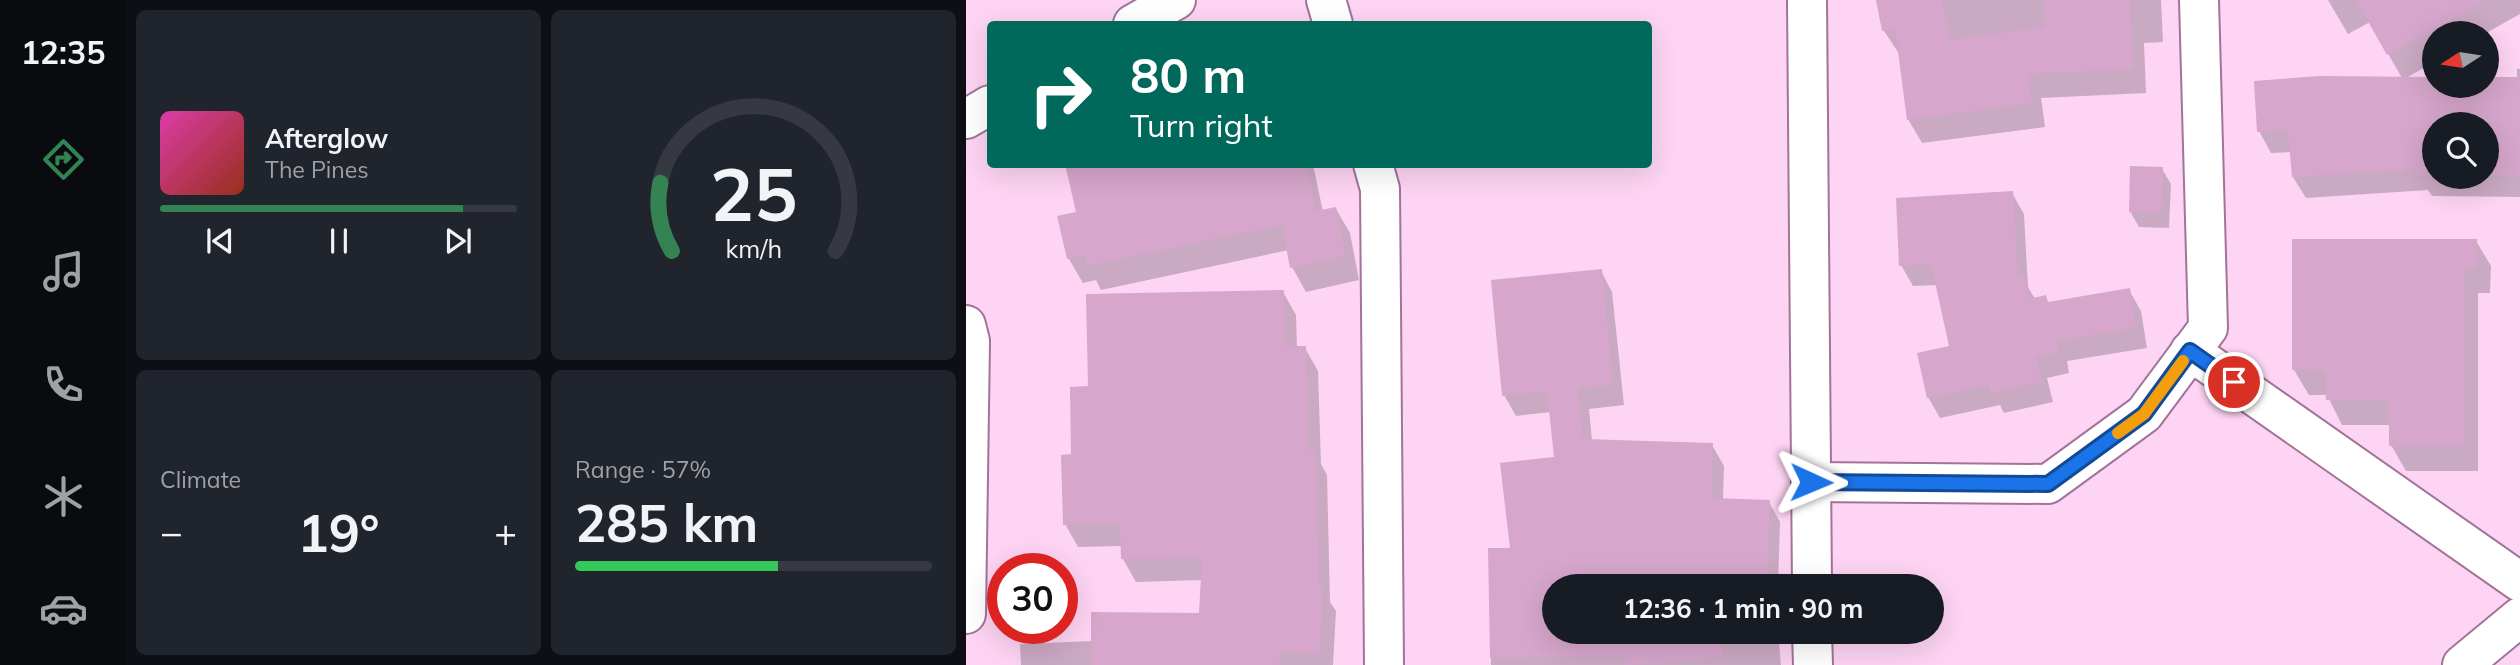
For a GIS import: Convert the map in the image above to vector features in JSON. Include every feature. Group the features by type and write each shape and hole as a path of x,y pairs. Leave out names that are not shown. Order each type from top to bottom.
{"street":[{"path":"1138,21 1176,0"},
{"path":"1326,0 1332,21"},
{"path":"1807,0 1812,574"},
{"path":"1811,482 2048,484 2144,414 2208,328 2199,0"},
{"path":"966,119 987,108"},
{"path":"1374,168 1380,189 1384,665"},
{"path":"966,325 970,341 966,614"},
{"path":"2190,351 2520,582"},
{"path":"2462,665 2520,617"},
{"path":"1812,644 1812,665"}],"building":[{"path":"1876,0 1942,0 1949,40 2045,27 2043,0 2130,0 2133,69 2028,74 2032,103 1907,120 1895,29 1882,31"},
{"path":"2356,0 2485,0 2448,21 2422,21 2422,35 2387,55"},
{"path":"2319,76 2422,77 2422,98 2499,98 2499,77 2520,77 2520,175 2499,175 2499,112 2422,112 2422,175 2417,175 2418,169 2292,177 2288,130 2257,132 2254,81"},
{"path":"2130,166 2163,167 2161,213 2129,212"},
{"path":"1066,168 1307,168 1316,211 1336,207 1346,256 1290,268 1282,225 1086,266 1085,255 1067,259 1057,216 1076,212"},
{"path":"2013,191 2018,278 2024,277 2029,299 2046,295 2048,302 2130,288 2136,328 2056,341 2059,352 2036,357 2042,382 1991,393 1989,385 1927,398 1917,353 1949,346 1931,264 1899,266 1896,198"},
{"path":"2292,239 2477,239 2476,268 2464,267 2465,446 2389,446 2389,400 2326,400 2325,370 2292,370"},
{"path":"1602,269 1613,385 1578,388 1583,439 1713,443 1712,498 1770,500 1767,574 1542,574 1542,644 1722,644 1723,657 1635,665 1625,665 1624,656 1490,658 1488,548 1510,548 1500,463 1554,457 1547,391 1502,396 1491,280"},
{"path":"1284,290 1285,346 1306,346 1309,451 1315,451 1319,586 1323,587 1320,654 1279,652 1279,665 1091,665 1091,612 1199,613 1202,558 1121,559 1120,523 1063,525 1061,455 1071,454 1070,387 1088,386 1086,294"}],"slow traffic":[{"path":"2118,433 2144,414 2183,361"}],"route":[{"path":"1811,482 2048,484 2144,414 2190,351 2234,382"}]}
